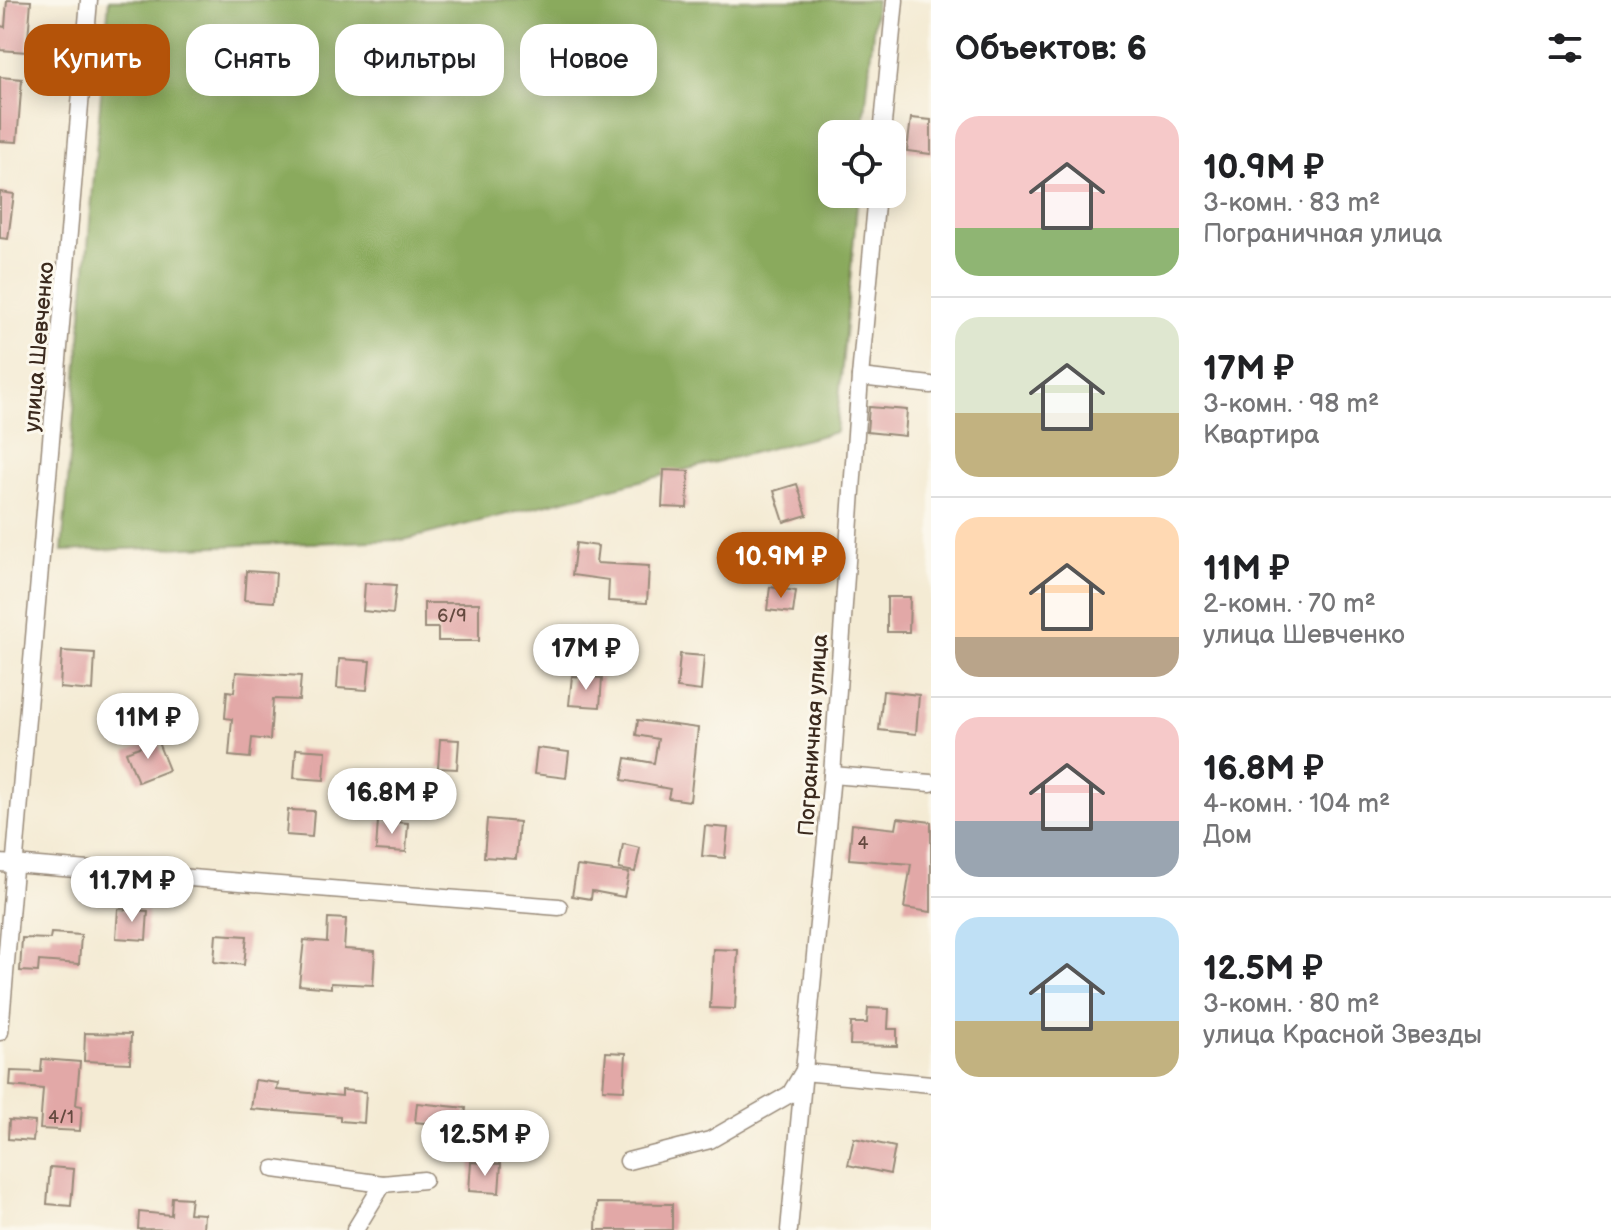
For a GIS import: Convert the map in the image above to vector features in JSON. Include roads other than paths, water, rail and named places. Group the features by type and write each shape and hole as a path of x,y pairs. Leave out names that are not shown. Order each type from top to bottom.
{"street":[{"name":"улица Шевченко","path":"0,1032 7,863 89,0"},
{"path":"883,120 895,0"},
{"name":"Пограничная улица","path":"789,1230 832,775 860,377 876,208"},
{"path":"860,377 931,385"},
{"path":"832,775 931,783"},
{"path":"7,863 559,907"},
{"path":"628,1161 710,1140 790,1094 803,1072 931,1084"},
{"path":"274,1169 383,1184 424,1180"},
{"path":"355,1230 383,1184"}]}
